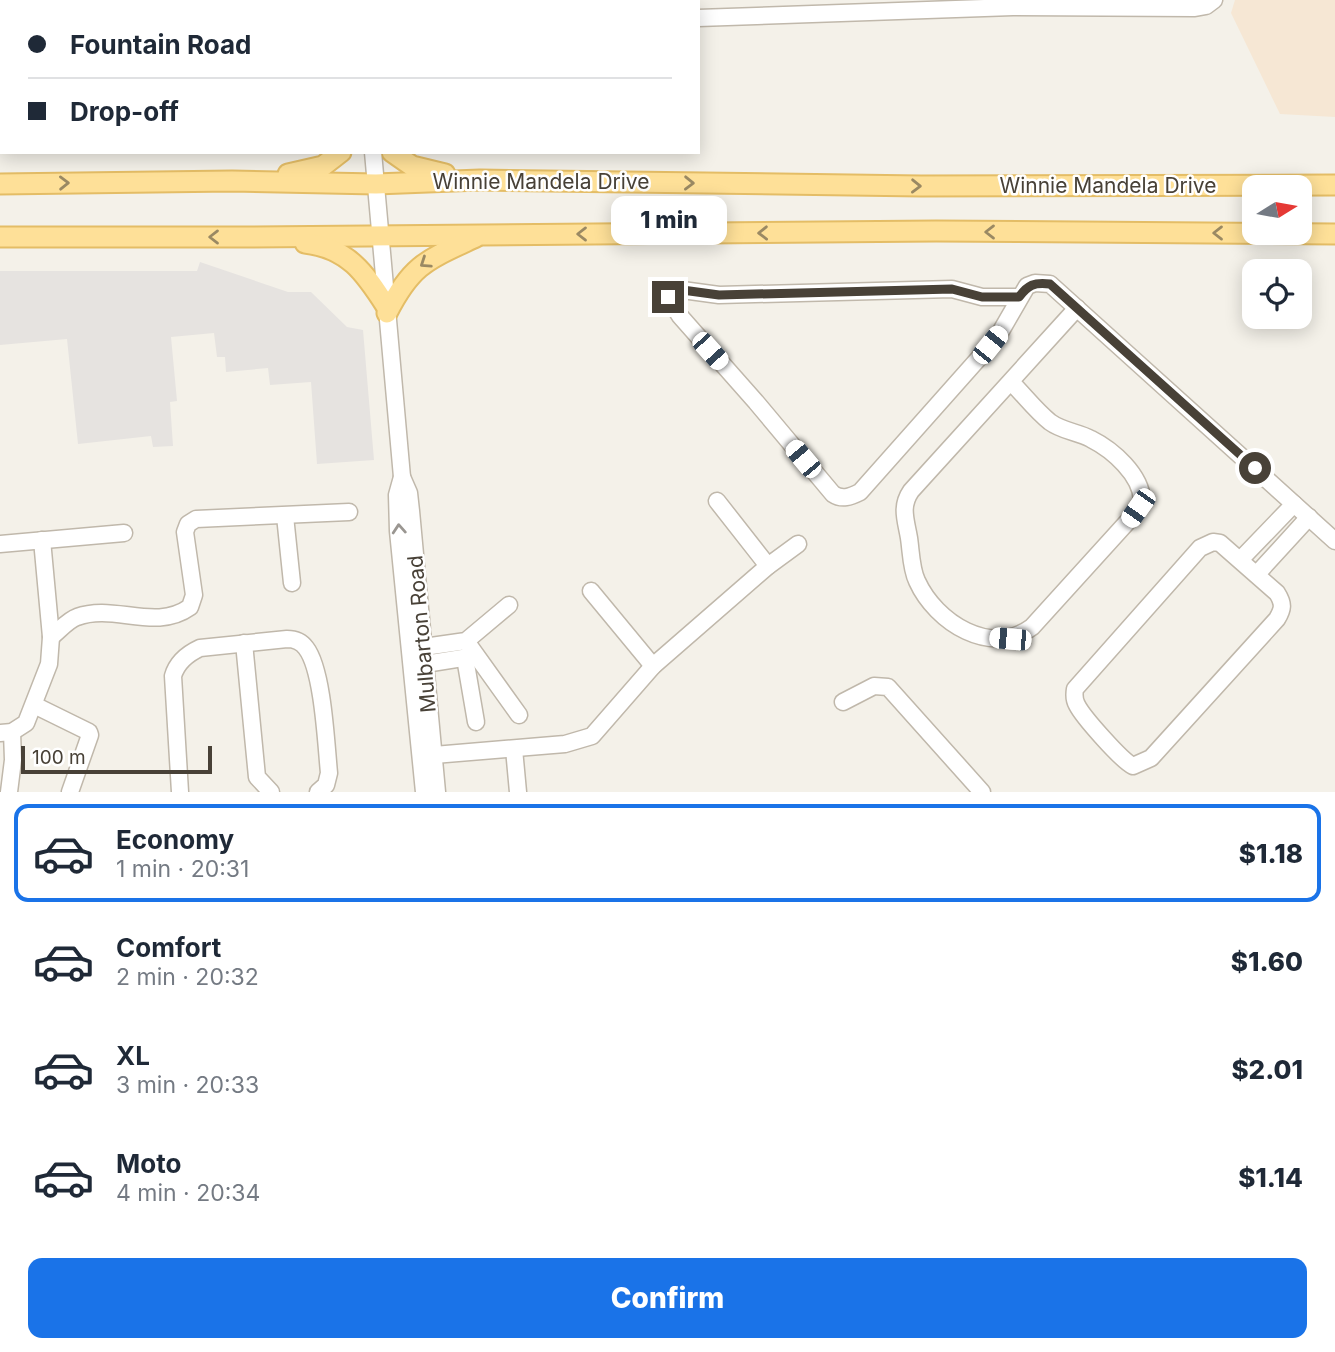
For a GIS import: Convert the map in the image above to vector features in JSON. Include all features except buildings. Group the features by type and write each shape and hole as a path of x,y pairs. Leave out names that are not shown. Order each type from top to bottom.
{"main road":[{"path":"232,181 310,170 323,166 338,154"},
{"path":"395,154 412,166 480,180"},
{"name":"Winnie Mandela Drive","path":"0,184 232,181 376,184 480,180 921,186 1335,185"},
{"path":"0,237 949,231 1335,234"},
{"path":"254,237 316,244 339,253 358,265 387,310 418,267 483,234"}],"street":[{"path":"700,18 1013,4 1195,8 1206,6 1213,0"},
{"name":"Mulbarton Road","path":"373,154 402,477 409,493 437,792"},
{"path":"1019,297 982,297 952,289 719,295 675,289 669,291 668,297 680,316 833,494 845,498 860,492 979,359 1002,331 1027,286 1035,283 1050,284 1335,541"},
{"path":"1011,382 1050,422 1091,439 1110,453 1139,482 1142,500 1130,519 1032,627 1010,639 976,636 963,631 936,608 915,579 903,508 911,491 1077,308"},
{"name":"Mulbarton Road","path":"402,477 397,495 398,531 424,792"},
{"path":"717,501 768,566"},
{"path":"1240,560 1294,504"},
{"path":"51,638 74,618 102,613 146,619 174,615 190,607 194,595 185,532 188,524 196,519 349,512"},
{"path":"285,516 292,583"},
{"path":"1257,574 1309,517"},
{"path":"0,544 124,533"},
{"path":"9,792 13,760 6,733 26,723 48,669 51,638 42,540"},
{"path":"1213,542 1220,543 1257,574 1281,599 1282,610 1277,619 1152,758 1140,764 1128,764 1077,707 1074,696 1076,689 1200,548 1213,542"},
{"path":"434,755 565,744 593,736 653,666 768,566 798,544"},
{"path":"592,591 653,666"},
{"path":"424,656 466,641 509,606"},
{"path":"48,608 74,618"},
{"path":"180,792 173,676 176,666 201,648 292,639 308,650 315,669 322,706 329,773 326,785 317,792"},
{"path":"466,641 471,657 476,722"},
{"path":"244,643 257,778 271,792"},
{"path":"424,656 471,657 519,715"},
{"path":"843,702 874,686 888,687 982,792"},
{"path":"34,705 89,732 70,792"},
{"path":"514,749 518,792"}],"shaded area":[{"path":"1235,0 1335,0 1335,117 1280,114 1231,13"},
{"path":"200,262 288,292 311,292 347,327 363,330 374,460 317,464 311,382 270,385 268,368 226,372 225,357 217,357 214,333 171,337 177,401 170,402 173,446 153,447 151,436 78,444 67,339 0,345 0,271 197,271"}],"route":[{"path":"668,297 669,291 675,289 732,295 758,292 952,289 982,297 1019,297 1027,286 1035,283 1050,284 1255,468"}]}
